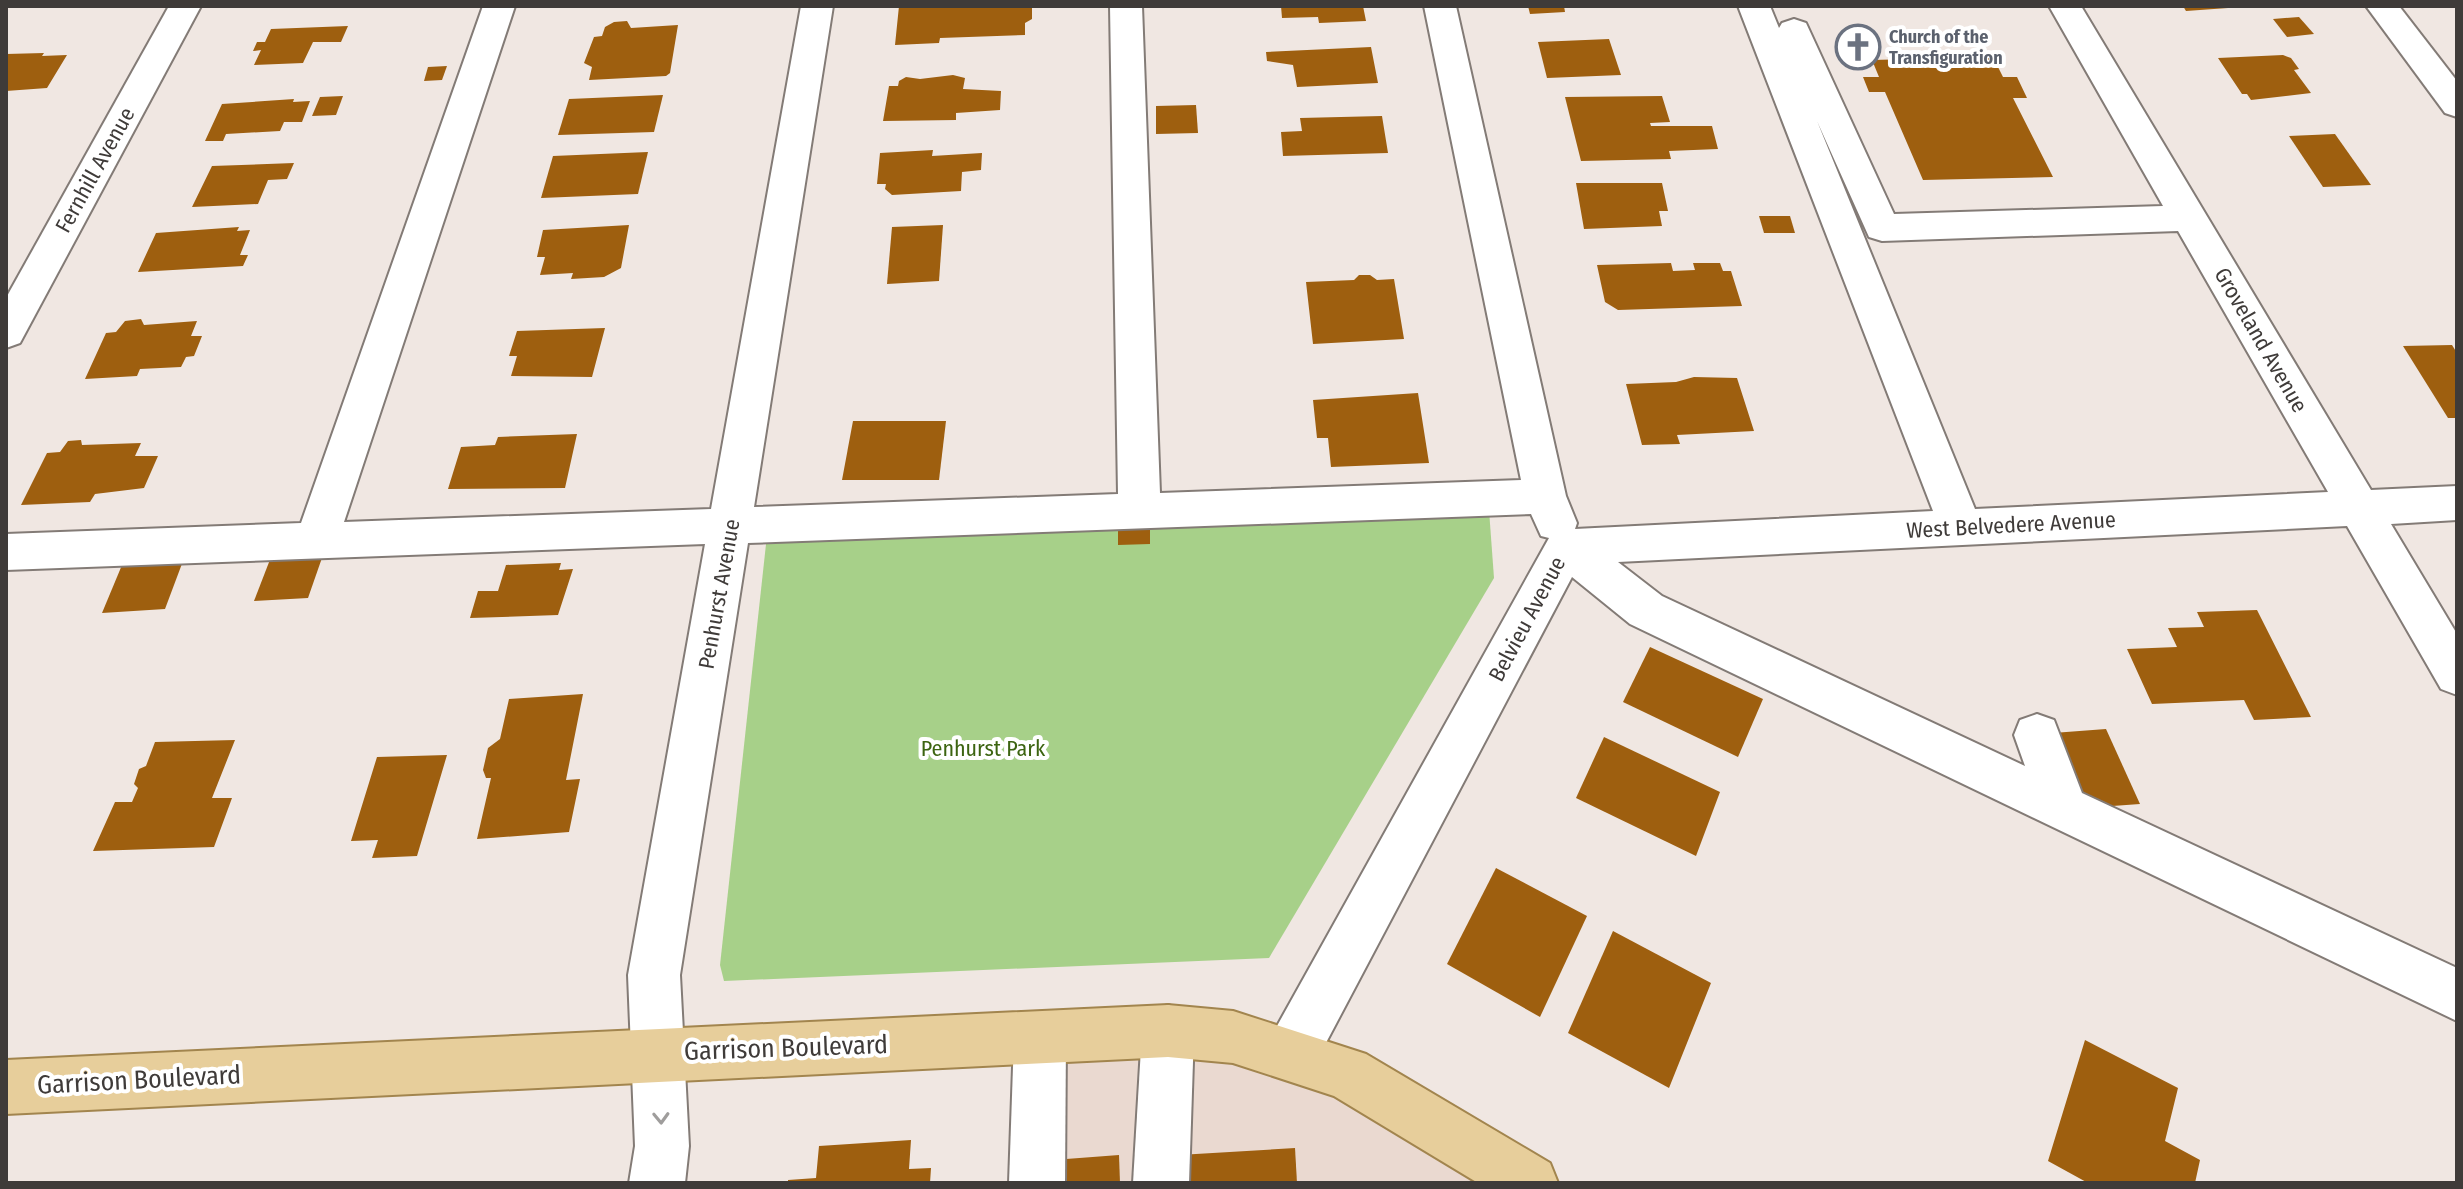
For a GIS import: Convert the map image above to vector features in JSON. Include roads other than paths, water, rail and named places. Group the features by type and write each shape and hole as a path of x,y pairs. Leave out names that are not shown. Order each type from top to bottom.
{"main road":[{"name":"Garrison Boulevard","path":"6,1087 660,1053 1168,1031 1233,1037 1347,1073 1530,1183"}],"street":[{"name":"Fernhill Avenue","path":"6,333 185,6"},
{"path":"317,539 499,6"},
{"name":"Penhurst Avenue","path":"657,1183 662,1146 654,975 817,6"},
{"path":"1126,6 1139,511"},
{"name":"Belvieu Avenue","path":"1291,1054 1566,547 1545,496 1440,6"},
{"path":"1754,6 1961,527"},
{"path":"1783,6 1882,228 2189,218"},
{"name":"Groveland Avenue","path":"2065,6 2457,675"},
{"path":"2382,6 2457,105"},
{"path":"6,552 1545,496"},
{"name":"West Belvedere Avenue","path":"1566,547 2457,503"},
{"path":"1566,547 1646,610 2457,995"},
{"path":"2037,735 2064,808"},
{"path":"1161,1183 1168,1031"},
{"path":"1037,1183 1040,1038"}],"place":[{"name":"Church of the Transfiguration","path":"1858,47"}],"park label":[{"name":"Penhurst Park","path":"983,748"}]}
